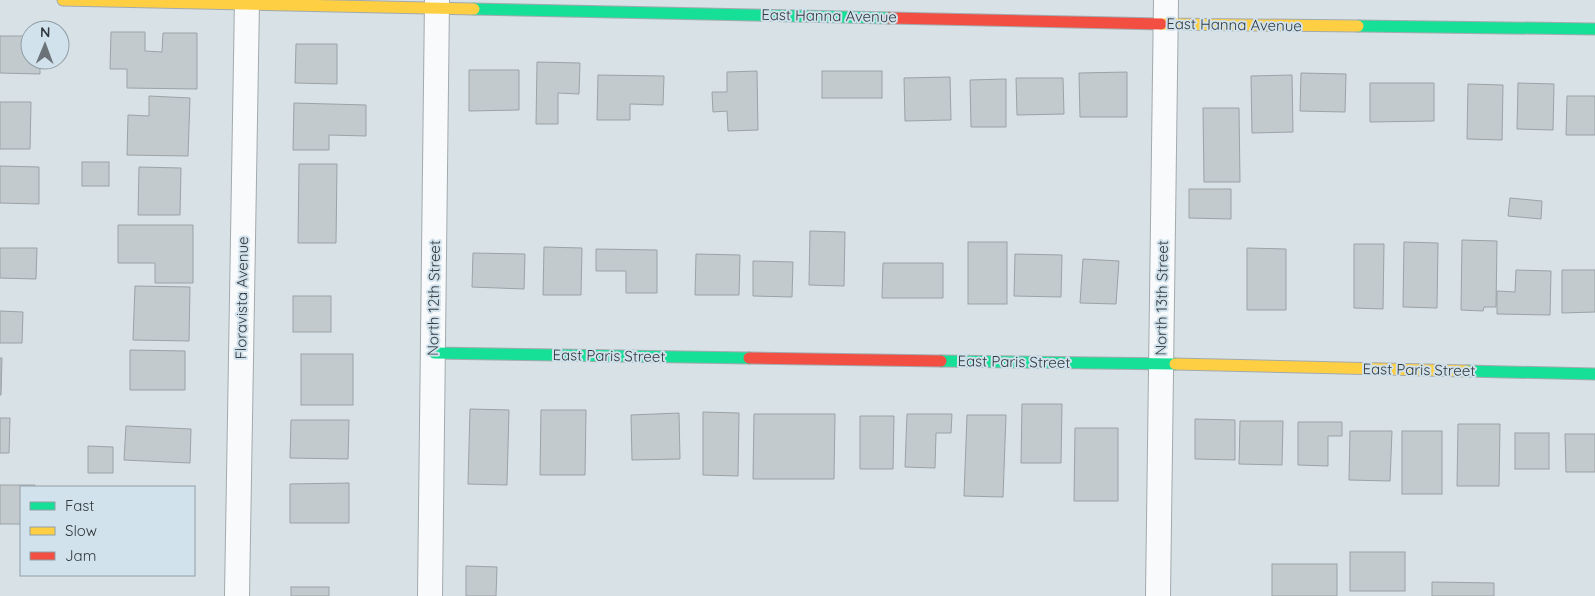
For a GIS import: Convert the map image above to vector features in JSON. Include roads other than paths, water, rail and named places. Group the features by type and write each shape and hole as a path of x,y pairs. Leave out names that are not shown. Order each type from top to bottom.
{"street":[{"name":"East Hanna Avenue","path":"63,0 437,4 1165,24 1595,29"},
{"name":"North 13th Street","path":"1158,596 1166,0"},
{"name":"Floravista Avenue","path":"237,596 247,2"},
{"name":"North 12th Street","path":"430,596 437,4"},
{"name":"East Paris Street","path":"434,353 1161,364 1595,374"}]}
